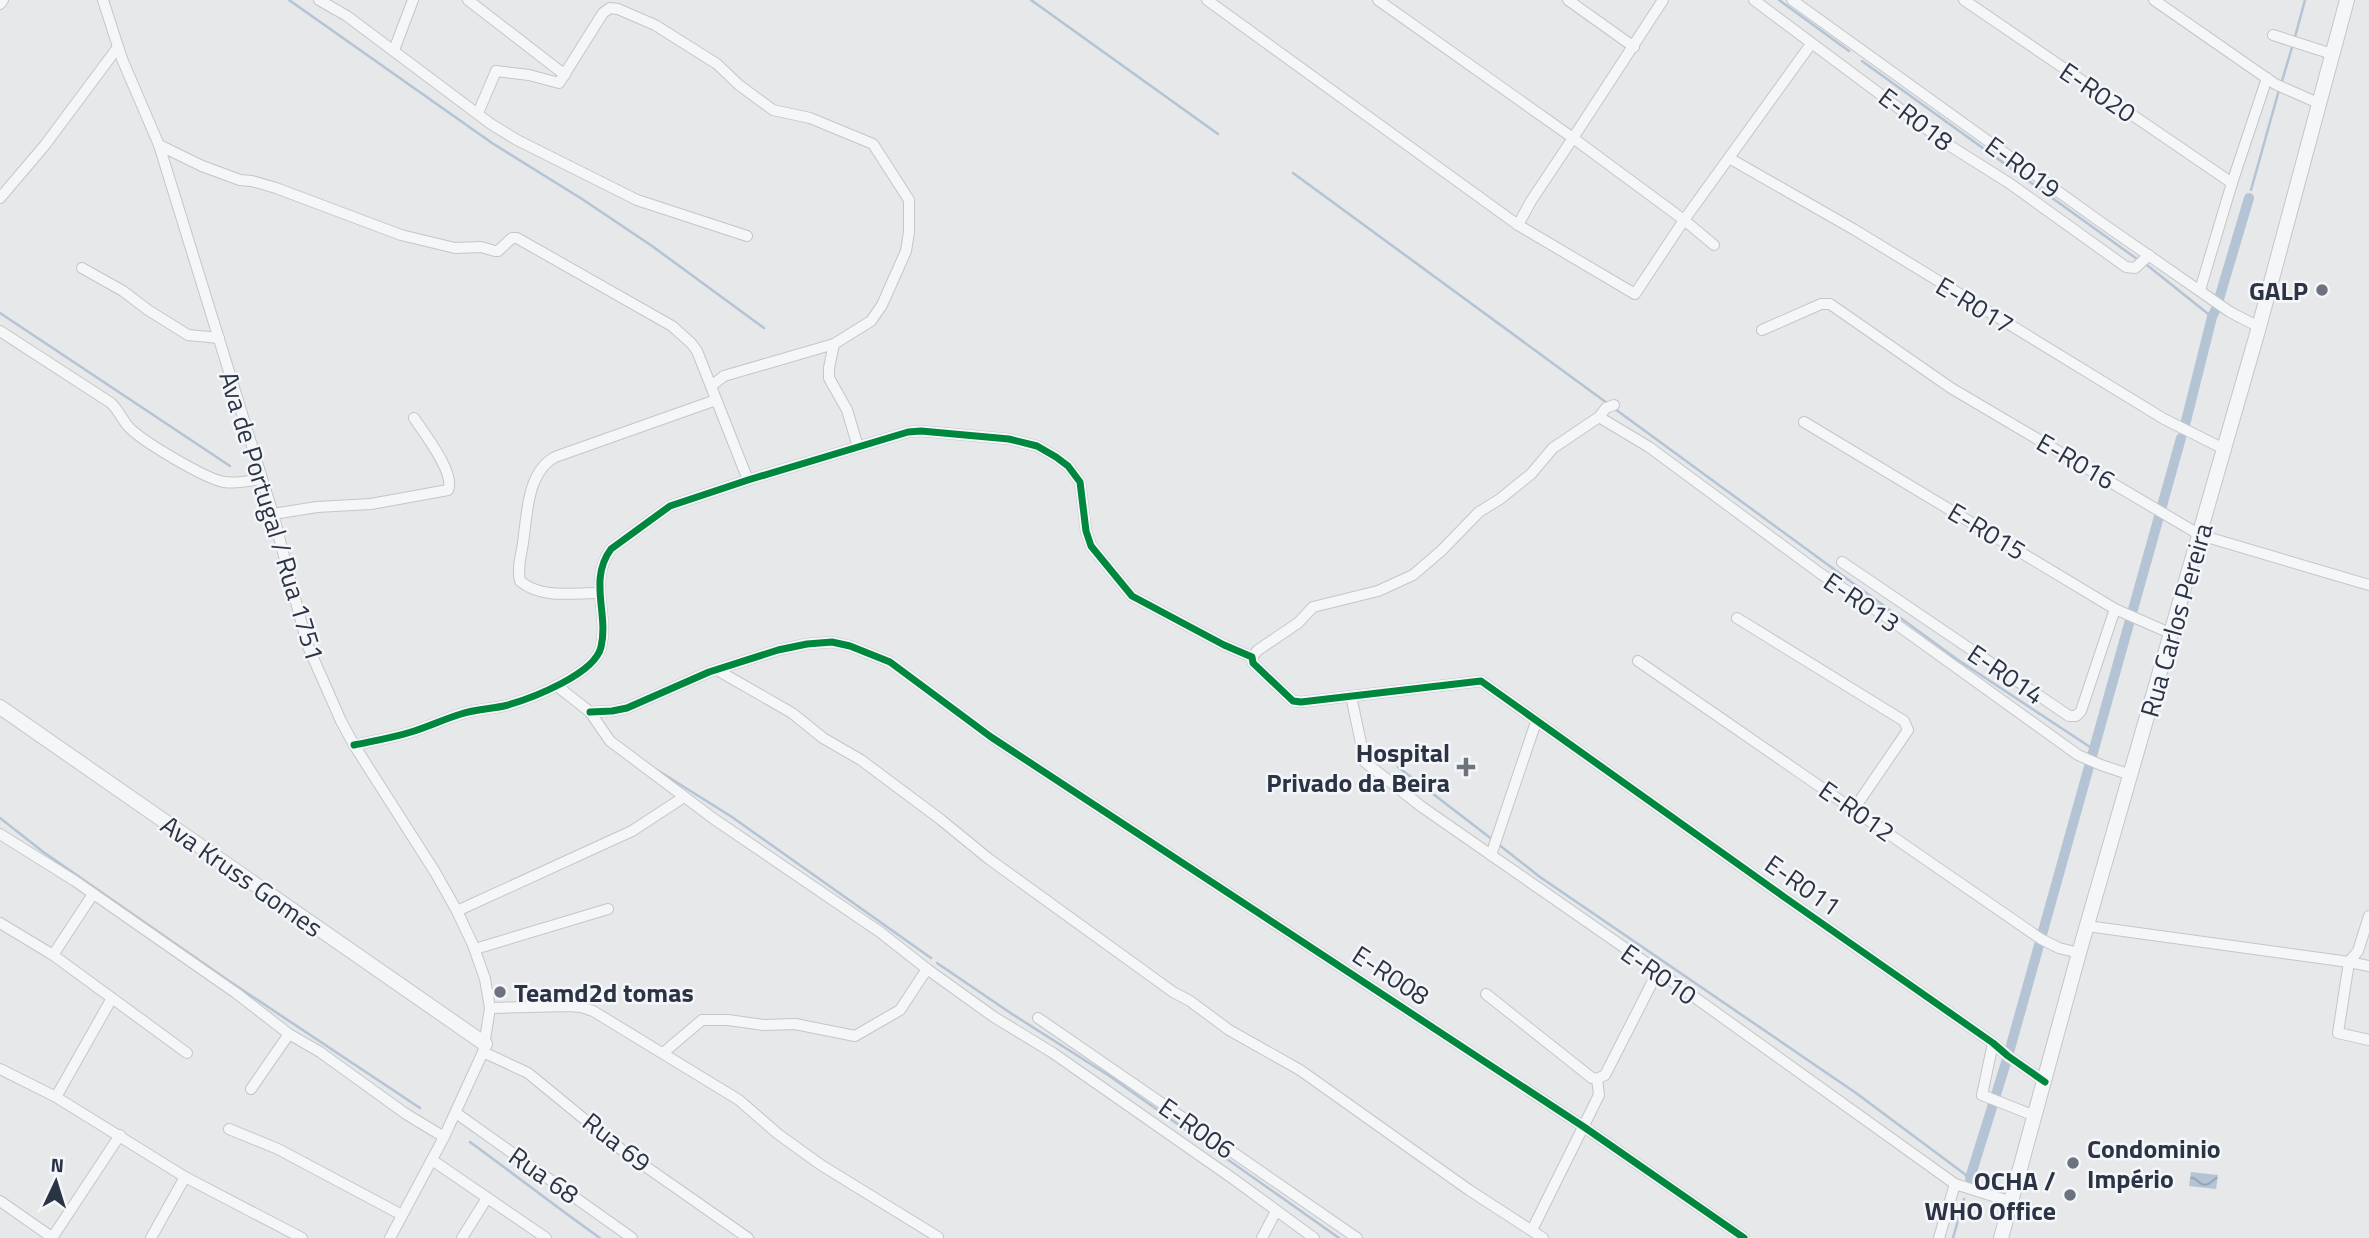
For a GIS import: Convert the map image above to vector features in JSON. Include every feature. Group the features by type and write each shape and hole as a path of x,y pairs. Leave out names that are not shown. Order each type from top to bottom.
{"street":[{"name":"Ava de Portugal / Rua 1751","path":"103,0 118,47 159,145 273,514 307,644 354,745 457,911 475,949 485,979 490,1008 484,1048 456,1113 390,1238"},
{"path":"319,0 394,50 491,124 517,140 637,200 747,236"},
{"path":"394,50 413,0"},
{"path":"468,0 565,75"},
{"path":"1206,0 1518,225 1635,294 1684,220 1811,44"},
{"path":"1378,0 1573,138 1714,245"},
{"path":"1568,0 1634,47"},
{"path":"1518,225 1663,0"},
{"name":"E-R018","path":"1754,0 1947,144 2010,183 2126,267 2134,268 2149,255"},
{"name":"E-R019","path":"1792,0 2149,255 2231,312 2259,327"},
{"name":"E-R020","path":"1964,0 2232,183"},
{"path":"2154,0 2276,84 2318,103"},
{"name":"Rua Carlos Pereira","path":"2001,1238 2079,953 2259,327 2347,0"},
{"path":"478,113 496,71 529,75 559,83 603,13 610,8 655,25 717,64 738,85 773,110 810,118 873,144 909,200 906,251 882,305 870,321 834,344 724,376 711,386"},
{"path":"2273,35 2332,54"},
{"path":"0,198 45,145 118,47"},
{"path":"1846,67 1860,49"},
{"path":"2200,290 2232,183 2276,84"},
{"path":"159,145 202,166 240,180 269,185 401,235 455,248 481,247 495,251 512,238 517,238 673,326 695,348 748,480"},
{"name":"E-R017","path":"1729,158 1855,230 2164,419 2224,449"},
{"path":"82,268 123,291 188,335 219,338"},
{"name":"E-R016","path":"1762,330 1821,304 1830,304 1951,388 2200,535 2369,585"},
{"path":"0,331 111,403 127,425 145,441 221,482 236,484 262,479"},
{"path":"834,344 829,377 847,410 858,447"},
{"path":"704,373 724,376"},
{"path":"598,593 543,592 529,589 520,581 518,568 530,495 537,478 548,461 555,457 716,400"},
{"path":"354,745 409,733 463,713 509,704 557,686 588,665 601,648 603,619 598,593 605,557 617,544 670,506 908,432 1009,439 1037,446 1068,466 1080,482 1086,531 1091,546 1132,596 1252,657 1298,623 1313,607 1378,591 1413,575 1479,512 1531,474 1553,448 1599,417 1606,408 1614,405"},
{"name":"E-R013","path":"1599,417 1649,447 1821,574 1882,614 2078,755 2131,775"},
{"path":"273,514 317,507 370,504 448,490 451,482 448,472 414,418"},
{"name":"E-R015","path":"1804,422 2115,608 2172,634"},
{"name":"E-R014","path":"1842,562 2069,716 2076,716 2081,711 2115,608"},
{"path":"1737,618 1908,726 1901,742 1854,809"},
{"name":"E-R008","path":"590,712 627,708 717,670 807,644 832,642 850,646 890,663 1012,751 1584,1127 1744,1238"},
{"name":"E-R011","path":"1252,657 1253,663 1293,701 1301,702 1482,681 1536,722 1993,1042 2045,1082"},
{"name":"E-R012","path":"1638,662 2041,939 2059,948 2079,953"},
{"path":"717,670 792,713 823,738 861,760 989,859 1173,992 1229,1030 1300,1070 1469,1190 1543,1238"},
{"path":"557,686 590,712 610,741 684,797 880,932 926,970 994,1017 1053,1053 1314,1238"},
{"name":"E-R010","path":"1351,696 1365,762 1422,807 1658,971 1955,1184 2012,1202"},
{"name":"Ava Kruss Gomes","path":"0,707 484,1048"},
{"path":"1491,855 1536,722"},
{"path":"457,911 632,831 684,797"},
{"path":"0,834 93,894 236,993 289,1034 320,1052 406,1114 444,1137"},
{"path":"53,955 93,894"},
{"path":"475,949 608,909"},
{"path":"2369,916 2358,951 2350,962 2338,1033 2369,1040"},
{"path":"0,923 53,955 187,1052"},
{"path":"2087,926 2369,966"},
{"path":"663,1053 702,1020 764,1025 796,1024 855,1036 900,1010 926,970"},
{"path":"1486,994 1592,1078 1597,1079 1605,1076 1658,971"},
{"path":"56,1097 112,998"},
{"path":"490,1008 581,1007 739,1100 821,1166 938,1237"},
{"name":"E-R006","path":"1038,1018 1357,1238"},
{"path":"251,1089 289,1034"},
{"path":"1993,1042 1982,1095 2035,1116"},
{"name":"Rua 69","path":"484,1048 528,1073 622,1150 748,1238"},
{"path":"0,1069 56,1097 185,1177 302,1238"},
{"path":"1532,1230 1599,1095 1597,1079"},
{"name":"Rua 68","path":"456,1113 632,1238"},
{"path":"229,1129 278,1149 402,1215"},
{"path":"0,1202 52,1238 121,1135"},
{"path":"432,1160 546,1238"},
{"path":"151,1238 185,1177"},
{"path":"1939,1238 1955,1184"},
{"path":"462,1238 487,1198"},
{"path":"1262,1238 1276,1211"}],"water":[{"path":"2191,1172 2218,1175 2216,1189 2189,1186"}],"waterway":[{"path":"289,0 492,143 652,246 764,328"},
{"path":"1031,0 1218,134"},
{"path":"1779,0 1849,51"},
{"path":"2295,37 2305,0"},
{"path":"2282,81 2293,44"},
{"path":"1862,61 2137,259"},
{"path":"2251,190 2279,90"},
{"path":"1293,173 1607,403"},
{"path":"2219,299 2249,198"},
{"path":"2147,265 2212,317"},
{"path":"2185,425 2212,317 2217,307"},
{"path":"0,313 230,466"},
{"path":"1615,409 1958,660 2093,749"},
{"path":"1970,1178 2008,1056 2181,438"},
{"path":"1398,767 1493,840"},
{"path":"657,770 732,817 931,958"},
{"path":"0,818 42,851 229,981 420,1108"},
{"path":"1498,844 1540,877 1856,1093 1970,1178"},
{"path":"937,963 1108,1075 1339,1238"},
{"path":"470,1142 600,1238"},
{"path":"1953,1238 1964,1199"}],"cycle path":[{"path":"354,745 404,734 467,712 519,702 561,684 587,666 596,657 603,635 600,585 604,561 611,549 670,506 908,432 1009,439 1037,446 1068,466 1080,482 1086,531 1091,546 1132,596 1252,657 1253,663 1293,701 1481,681 2045,1082"},
{"path":"590,712 627,708 709,672 778,650 807,644 832,642 890,662 991,737 1584,1127 1744,1238"}],"place":[{"name":"GALP","path":"2322,290"},
{"name":"Hospital Privado da Beira","path":"1466,767"},
{"name":"Teamd2d tomas","path":"500,992"},
{"name":"Condominio Império","path":"2073,1163"},
{"name":"OCHA / WHO Office","path":"2070,1195"}]}
